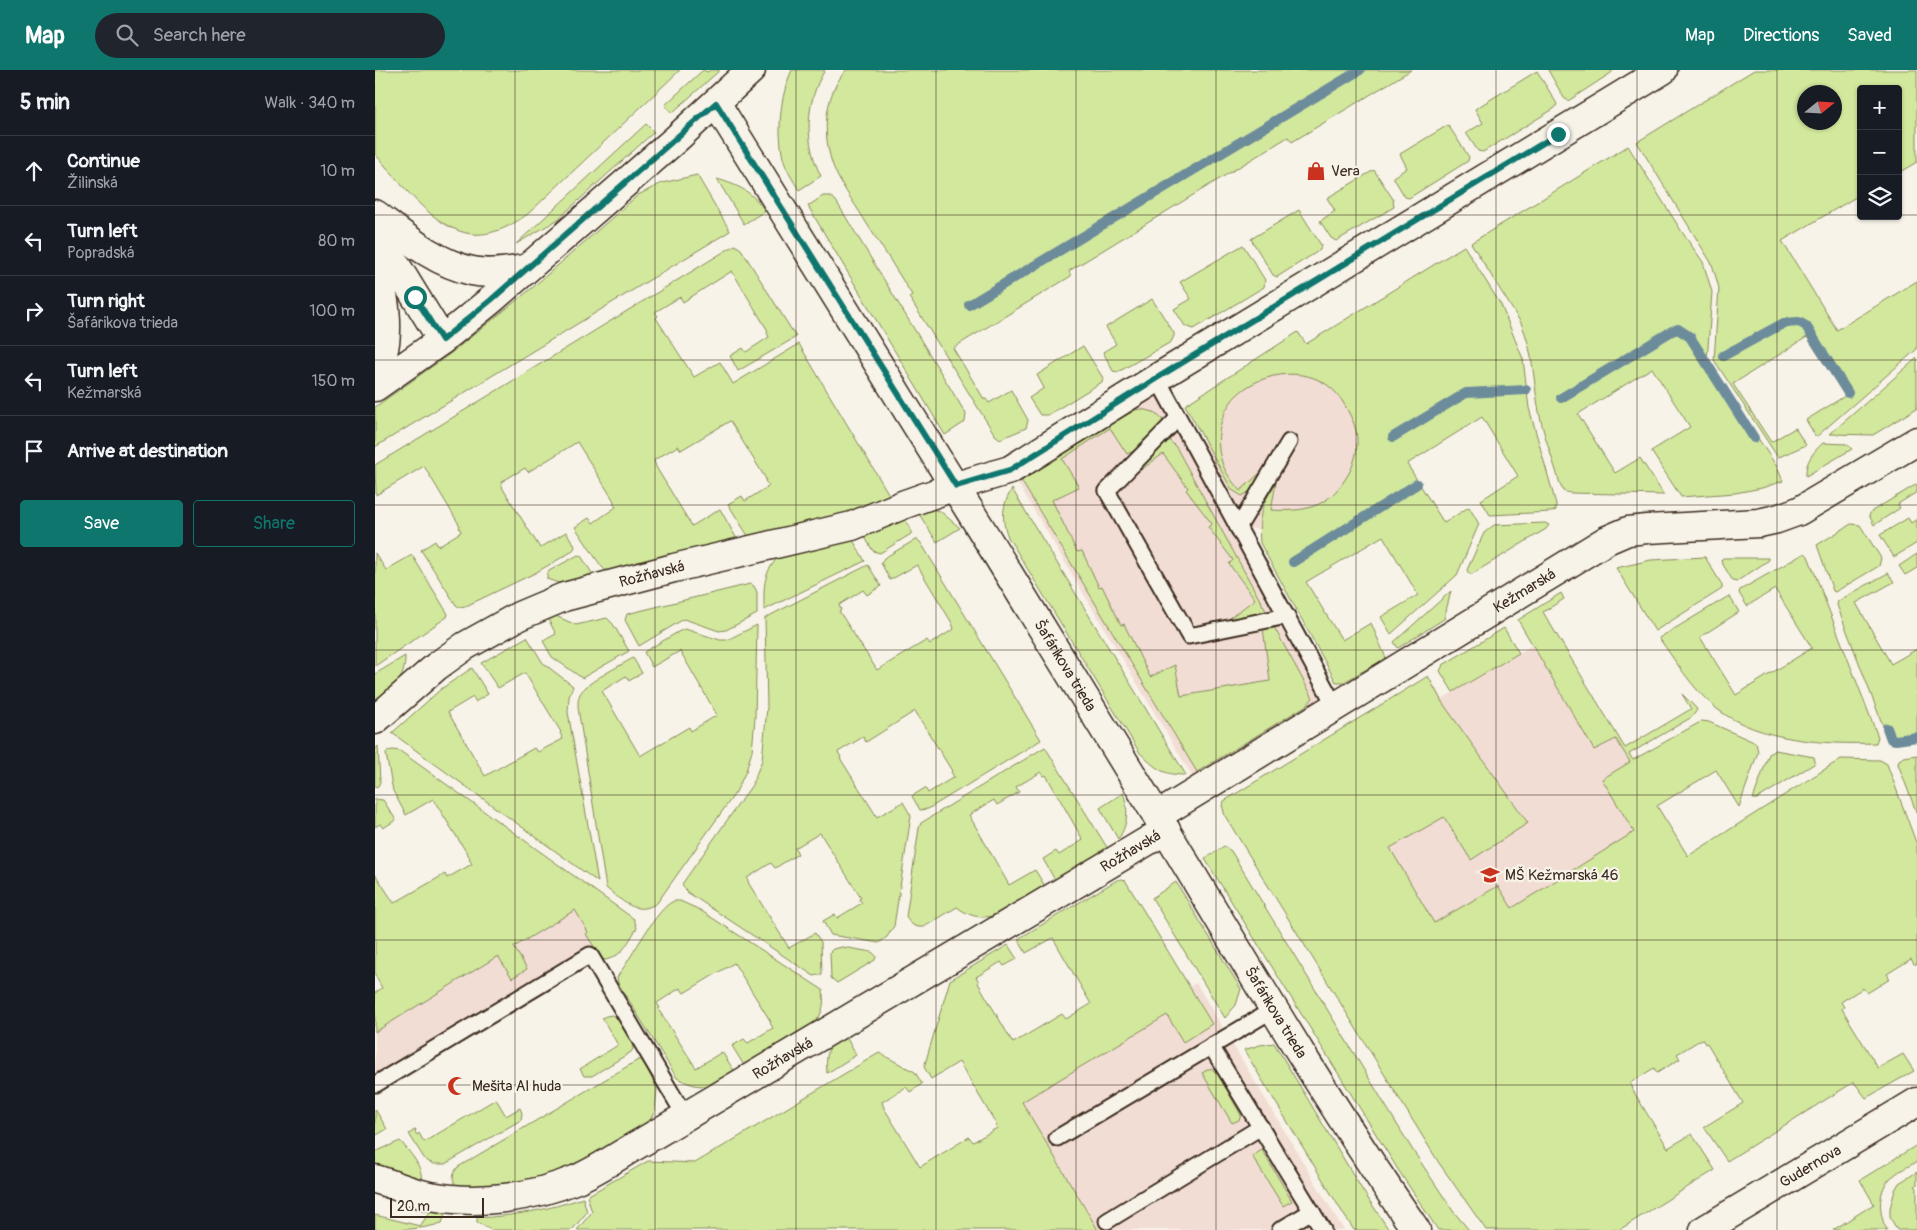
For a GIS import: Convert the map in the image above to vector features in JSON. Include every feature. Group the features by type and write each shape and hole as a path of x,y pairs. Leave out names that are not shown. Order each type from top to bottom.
{"street":[{"path":"375,387 442,340 716,103 751,70"},
{"path":"956,486 1010,470 1157,378 1663,70"},
{"name":"Šafárikova trieda","path":"716,103 956,486 1275,1008 1415,1230"},
{"path":"375,214 428,252 455,266 481,272 506,272 526,269"},
{"path":"375,231 442,340"},
{"path":"375,262 385,313 382,356 375,373"},
{"name":"Kežmarská","path":"1162,823 1335,706 1607,540 1628,531 1759,523 1777,519 1799,511 1917,441"},
{"name":"Rožňavská","path":"375,720 437,666 465,646 519,616 564,597 674,568 852,526 905,504 956,486"},
{"name":"Rožňavská","path":"375,1178 429,1196 476,1200 507,1199 537,1192 578,1178 685,1116 1162,823"},
{"name":"Gudernova","path":"1704,1230 1917,1102"}],"lane":[{"path":"1157,378 1335,706"},
{"path":"1178,418 1107,491 1189,636 1287,616"},
{"path":"1238,528 1289,442"},
{"path":"376,1084 590,955 685,1116"},
{"path":"1057,1138 1275,1008"},
{"path":"1211,1046 1323,1230"},
{"path":"1107,1221 1261,1127"},
{"path":"1280,1230 1312,1211"}],"shaded area":[{"path":"1237,371 1347,373 1371,481 1273,530 1239,528 1335,706 1200,789 1010,470 1157,378 1208,469 1203,445 1205,419"},
{"name":"MŠ Kežmarská 46","path":"1552,633 1741,945 1494,1095 1258,819 1431,680 1442,699"},
{"path":"570,898 598,945 375,1078 375,1013"},
{"path":"1196,983 1344,1230 1086,1230 1004,1095"}],"green space":[{"path":"375,70 680,70 529,213 502,229 488,233 472,234 458,231 444,224 431,214 418,203 375,154"},
{"path":"703,70 708,72 710,70 720,70 672,113 665,105"},
{"path":"792,70 825,70 818,82 814,95 809,123 812,150 821,176 799,190 784,162 780,136 782,102"},
{"path":"846,70 1411,70 1292,142 1288,137 1069,271 1071,276 953,348 984,399 989,403 1011,390 1028,420 1026,428 1000,439 995,435 909,297 912,295 837,175 828,149 826,135 828,107 838,81"},
{"path":"1548,70 1613,70 1568,101 1564,98"},
{"path":"1754,70 1917,70 1917,162 1902,171 1902,85 1857,85 1857,196 1782,241 1837,330 1917,281 1917,349 1816,437 1806,420 1845,396 1807,337 1733,384 1771,442 1795,428 1806,445 1779,457 1714,360 1719,288 1712,264 1637,142"},
{"path":"1537,71 1557,104 1555,108 1483,152 1478,151 1466,133 1483,123 1475,109"},
{"path":"646,124 654,132 557,220 516,244"},
{"path":"1448,125 1469,157 1468,161 1409,198 1405,197 1393,177 1407,168 1400,154"},
{"path":"1628,146 1703,262 1712,292 1707,361 1777,467 1783,481 1762,488 1735,493 1681,497 1651,451 1690,427 1652,368 1578,414 1615,473 1640,458 1664,495 1570,493 1563,491 1542,426 1525,333 1521,323 1471,243"},
{"path":"1374,170 1393,199 1394,207 1336,241 1331,238 1320,221 1335,211 1327,198"},
{"path":"697,175 730,231 375,447 375,407 451,353 532,288 638,195 662,183"},
{"path":"717,179 732,184 750,194 765,211 744,224"},
{"path":"823,196 830,196 836,201 966,414 965,422 945,435 808,206"},
{"path":"1299,210 1321,245 1320,250 1277,277 1273,275 1251,239"},
{"path":"735,245 741,249 796,337 738,371 730,356 743,348 746,352 769,337 768,331 732,271 683,302 680,297 655,312 658,316 656,318 694,377 720,362 733,384 799,344 891,498 870,509 748,536 728,504 742,496 745,501 769,486 730,421 681,450 678,446 654,460 656,467 692,526 720,509 738,541 607,572 575,527 589,518 593,523 616,507 577,442 528,472 525,468 501,482 503,489 540,548 566,532 575,546 573,551 535,573 466,606 459,607 456,605 421,550 435,541 438,546 461,532 460,526 424,466 376,495 375,465"},
{"path":"1243,245 1265,280 1264,287 1194,329 1185,326 1174,309 1191,299 1180,282"},
{"path":"1464,246 1501,305 1523,359 1529,408 1556,504 1556,510 1551,512 1490,515 1481,500 1518,476 1482,417 1407,464 1444,523 1469,507 1479,524 1457,575 1391,634 1381,617 1418,595 1383,536 1306,582 1342,640 1371,623 1386,658 1344,682 1336,682 1260,543 1260,518 1264,504 1276,483 1271,510 1305,509 1323,502 1339,488 1350,471 1357,448 1354,424 1346,408 1337,394 1327,385 1315,378 1302,375 1288,374 1260,380 1237,395 1226,410 1223,418 1220,427 1219,445 1225,470 1240,491 1260,473 1260,477 1254,487 1242,496 1232,490 1185,405 1298,332 1306,344"},
{"path":"1152,299 1174,333 1171,342 1118,372 1113,371 1103,352 1116,344 1106,327"},
{"path":"1083,346 1103,378 1102,382 1048,415 1040,415 1029,398 1044,388 1037,375"},
{"path":"1917,358 1917,408 1873,435 1830,434"},
{"path":"1141,409 1154,412 1163,420 1153,436 1144,445 1127,454 1110,428 1062,459 1079,487 1052,500 1077,552 1082,551 1099,587 1102,586 1121,625 1124,624 1150,677 1175,665 1181,696 1270,681 1263,628 1274,627 1313,698 1307,705 1197,772 1022,482 1026,475 1135,410"},
{"path":"1170,441 1176,447 1266,611 1261,615 1226,621 1255,599 1229,564 1233,560 1208,527 1212,524 1186,490 1188,488 1163,454 1138,472 1133,470 1162,442"},
{"path":"1823,443 1847,444 1852,449 1806,476 1810,458"},
{"path":"1917,484 1917,492 1898,504 1900,508 1874,525 1869,515 1872,511"},
{"path":"1012,489 1186,775 1171,774 1160,770 1140,753 1008,537 1004,524 1004,506"},
{"path":"931,509 940,511 960,528 937,542 917,511"},
{"path":"903,514 911,534 880,553 873,551 862,532"},
{"path":"1908,518 1911,523 1917,519 1917,543 1894,557 1880,535"},
{"path":"1545,523 1549,525 1546,529 1472,574 1469,574 1467,570 1484,533 1494,525"},
{"path":"1851,524 1860,525 1881,558 1879,566 1835,592 1833,591 1817,545"},
{"path":"850,535 865,561 764,610 764,586 768,573 771,566 783,553"},
{"path":"915,540 921,543 1041,740 928,809 920,810 912,796 925,788 928,793 954,777 915,711 866,742 863,737 838,752 877,817 903,802 911,816 894,926 887,937 879,943 831,935 823,921 835,914 837,918 862,903 859,899 861,898 820,833 795,848 798,854 775,868 771,863 747,878 789,948 815,933 821,942 822,974 814,976 687,892 682,884 752,785 762,760 767,707 765,618 868,565 881,586 867,595 863,590 839,605 841,610 839,611 877,670 927,640 930,644 954,629 917,565 890,580 881,563 884,558"},
{"path":"375,553 386,570 412,555 448,614 447,617 375,666"},
{"path":"1805,553 1808,556 1878,737 1876,743 1815,742 1793,739 1753,728 1734,720 1708,702 1686,676 1659,638 1727,597 1730,597 1739,612 1700,637 1736,695 1812,648 1775,589 1747,606 1739,593 1740,590"},
{"path":"1917,554 1917,568 1905,575 1899,566"},
{"path":"578,555 581,556 592,573 589,579 561,584 547,579 549,571"},
{"path":"1705,557 1722,585 1722,589 1655,631 1616,568 1651,560"},
{"path":"1723,558 1768,558 1769,560 1736,582 1733,581 1722,563 1721,560"},
{"path":"1888,573 1894,582 1856,603 1891,664 1917,649 1917,739 1895,742 1888,739 1837,605 1838,601"},
{"path":"750,584 754,586 757,592 757,614 726,630 719,631 684,619 639,646 625,620 627,614"},
{"path":"1451,591 1444,619 1398,648 1394,642"},
{"path":"1561,593 1564,599 1543,612 1625,748 1691,709 1682,694 1697,710 1692,717 1629,754 1633,760 1702,721 1709,722 1756,743 1758,752 1739,807 1716,770 1657,806 1688,856 1841,759 1880,760 1887,764 1917,845 1917,964 1914,964 1911,959 1887,974 1890,979 1867,993 1863,988 1841,1002 1844,1007 1842,1009 1878,1068 1903,1054 1914,1071 1866,1098 1854,1082 1727,1161 1704,1127 1743,1103 1707,1043 1705,1044 1702,1039 1677,1054 1680,1059 1657,1073 1654,1068 1630,1083 1668,1148 1692,1134 1715,1170 1619,1230 1486,1230 1439,1163 1225,816 1222,805 1224,801 1428,676 1442,702 1528,823 1471,860 1444,817 1390,848 1434,923 1498,886 1512,908 1634,832 1602,779 1630,762 1616,739 1594,750 1518,620"},
{"path":"556,616 576,625 607,618 613,624 629,651 582,678 552,657 543,641 556,634 548,619"},
{"path":"757,625 755,718 752,751 746,771 736,792 657,903 649,907 636,908 624,902 606,888 578,709 580,694 583,689 596,679 633,658 642,673 629,681 626,676 602,691 640,756 689,727 691,731 717,715 680,651 652,667 644,652 685,629 720,640 727,640"},
{"path":"1504,628 1519,653 1453,692 1440,671 1443,665"},
{"path":"527,637 543,663 573,686 569,697 568,712 598,882 392,733 441,689 472,668 488,694 475,702 473,697 448,712 485,776 534,748 538,752 563,739 561,732 525,673 498,688 481,663"},
{"path":"405,656 405,665 400,679 392,690 375,706 375,674"},
{"path":"378,746 380,782 375,787 375,750"},
{"path":"1045,747 1108,849 1055,880 1043,859 1056,851 1059,855 1083,840 1046,775 1044,776 1041,772 1016,787 1019,792 997,805 994,800 969,815 1009,885 1035,870 1045,886 992,916 973,916 957,907 924,927 911,924 906,917 921,823"},
{"path":"1775,750 1814,757 1815,761 1814,764 1757,799 1753,799 1769,754"},
{"path":"388,751 400,751 634,919 637,928 625,948 612,958 602,959 586,934 588,932 575,910 514,947 527,969 512,978 498,956 375,1032 375,993 382,988 375,975 375,874 394,903 445,874 447,878 472,864 433,799 406,815 393,791 386,754"},
{"path":"1917,755 1917,814 1898,764 1899,760 1904,757"},
{"path":"1123,793 1126,805 1126,823 1118,839 1100,808"},
{"path":"375,799 383,800 396,820 383,828 380,824 375,827"},
{"path":"1224,846 1231,851 1412,1149 1453,1211 1469,1230 1438,1230 1397,1168 1205,859"},
{"path":"1117,880 1125,880 1212,1024 1183,1042 1167,1015 1022,1102 1098,1230 577,1230 592,1212 587,1196 648,1161 695,1163 879,1053 915,1072 922,1084 910,1092 906,1087 882,1102 920,1167 969,1137 973,1142 997,1128 959,1062 931,1079 924,1067 950,980 1008,945 1017,959 1004,966 1001,962 976,977 1013,1043 1062,1014 1066,1019 1091,1004 1053,938 1026,953 1018,939"},
{"path":"1176,882 1241,989 1236,1005 1225,1018 1152,898"},
{"path":"674,901 680,901 700,910 823,990 822,1011 814,1024 796,1037 745,1067 732,1046 744,1039 748,1043 773,1028 734,963 684,993 680,988 657,1003 660,1008 658,1009 696,1068 722,1052 735,1072 713,1084 693,1085 677,1078 618,983 617,978 619,974 652,923 667,905"},
{"path":"842,947 872,952 876,956 875,960 837,983 831,978 830,952 833,949"},
{"path":"612,1015 616,1017 626,1030 633,1049 592,1076 584,1076 580,1069 618,1045 602,1018"},
{"path":"843,1031 856,1055 827,1073 827,1054 834,1041"},
{"path":"1274,1043 1363,1191 1389,1230 1354,1230 1244,1050"},
{"path":"638,1060 643,1060 657,1089 655,1111 647,1126 583,1163 548,1176 524,1182 456,1187 453,1176 458,1167"},
{"path":"1211,1068 1219,1076 1241,1115 1239,1120 1232,1123 1202,1073"},
{"path":"496,1099 506,1116 520,1108 522,1113 521,1120 445,1164 434,1164 424,1158 409,1134 416,1129 415,1132 417,1135 419,1133 424,1142"},
{"path":"375,1109 387,1129 375,1136"},
{"path":"400,1141 419,1166 421,1182 375,1165 375,1152"},
{"path":"1917,1145 1917,1162 1896,1174 1884,1187 1881,1209 1887,1230 1833,1230 1874,1204 1860,1180"},
{"path":"1262,1150 1292,1201 1283,1206 1252,1156"},
{"path":"1917,1172 1917,1185 1915,1186 1917,1188 1917,1230 1897,1230 1890,1217 1890,1208 1895,1190 1899,1183"},
{"path":"583,1198 587,1212 572,1230 491,1230 477,1222 477,1218 530,1212"},
{"path":"434,1206 441,1209 445,1214 442,1223 401,1230 375,1230 375,1215 420,1226"}],"waterway":[{"path":"969,305 1360,70"},
{"path":"1723,356 1784,323 1799,322 1806,326 1848,393"},
{"path":"1561,398 1678,329 1690,337 1754,438"},
{"path":"1393,437 1466,393 1526,390"},
{"path":"1293,562 1417,484"},
{"path":"1887,728 1891,739 1917,737"}],"place":[{"name":"Vera","path":"1316,171"},
{"name":"MŠ Kežmarská 46","path":"1490,875"},
{"name":"Mešita Al huda","path":"457,1086"}],"route":[{"path":"415,297 442,340 491,300 716,103 956,486 1010,470 1157,378 1558,134"}]}
